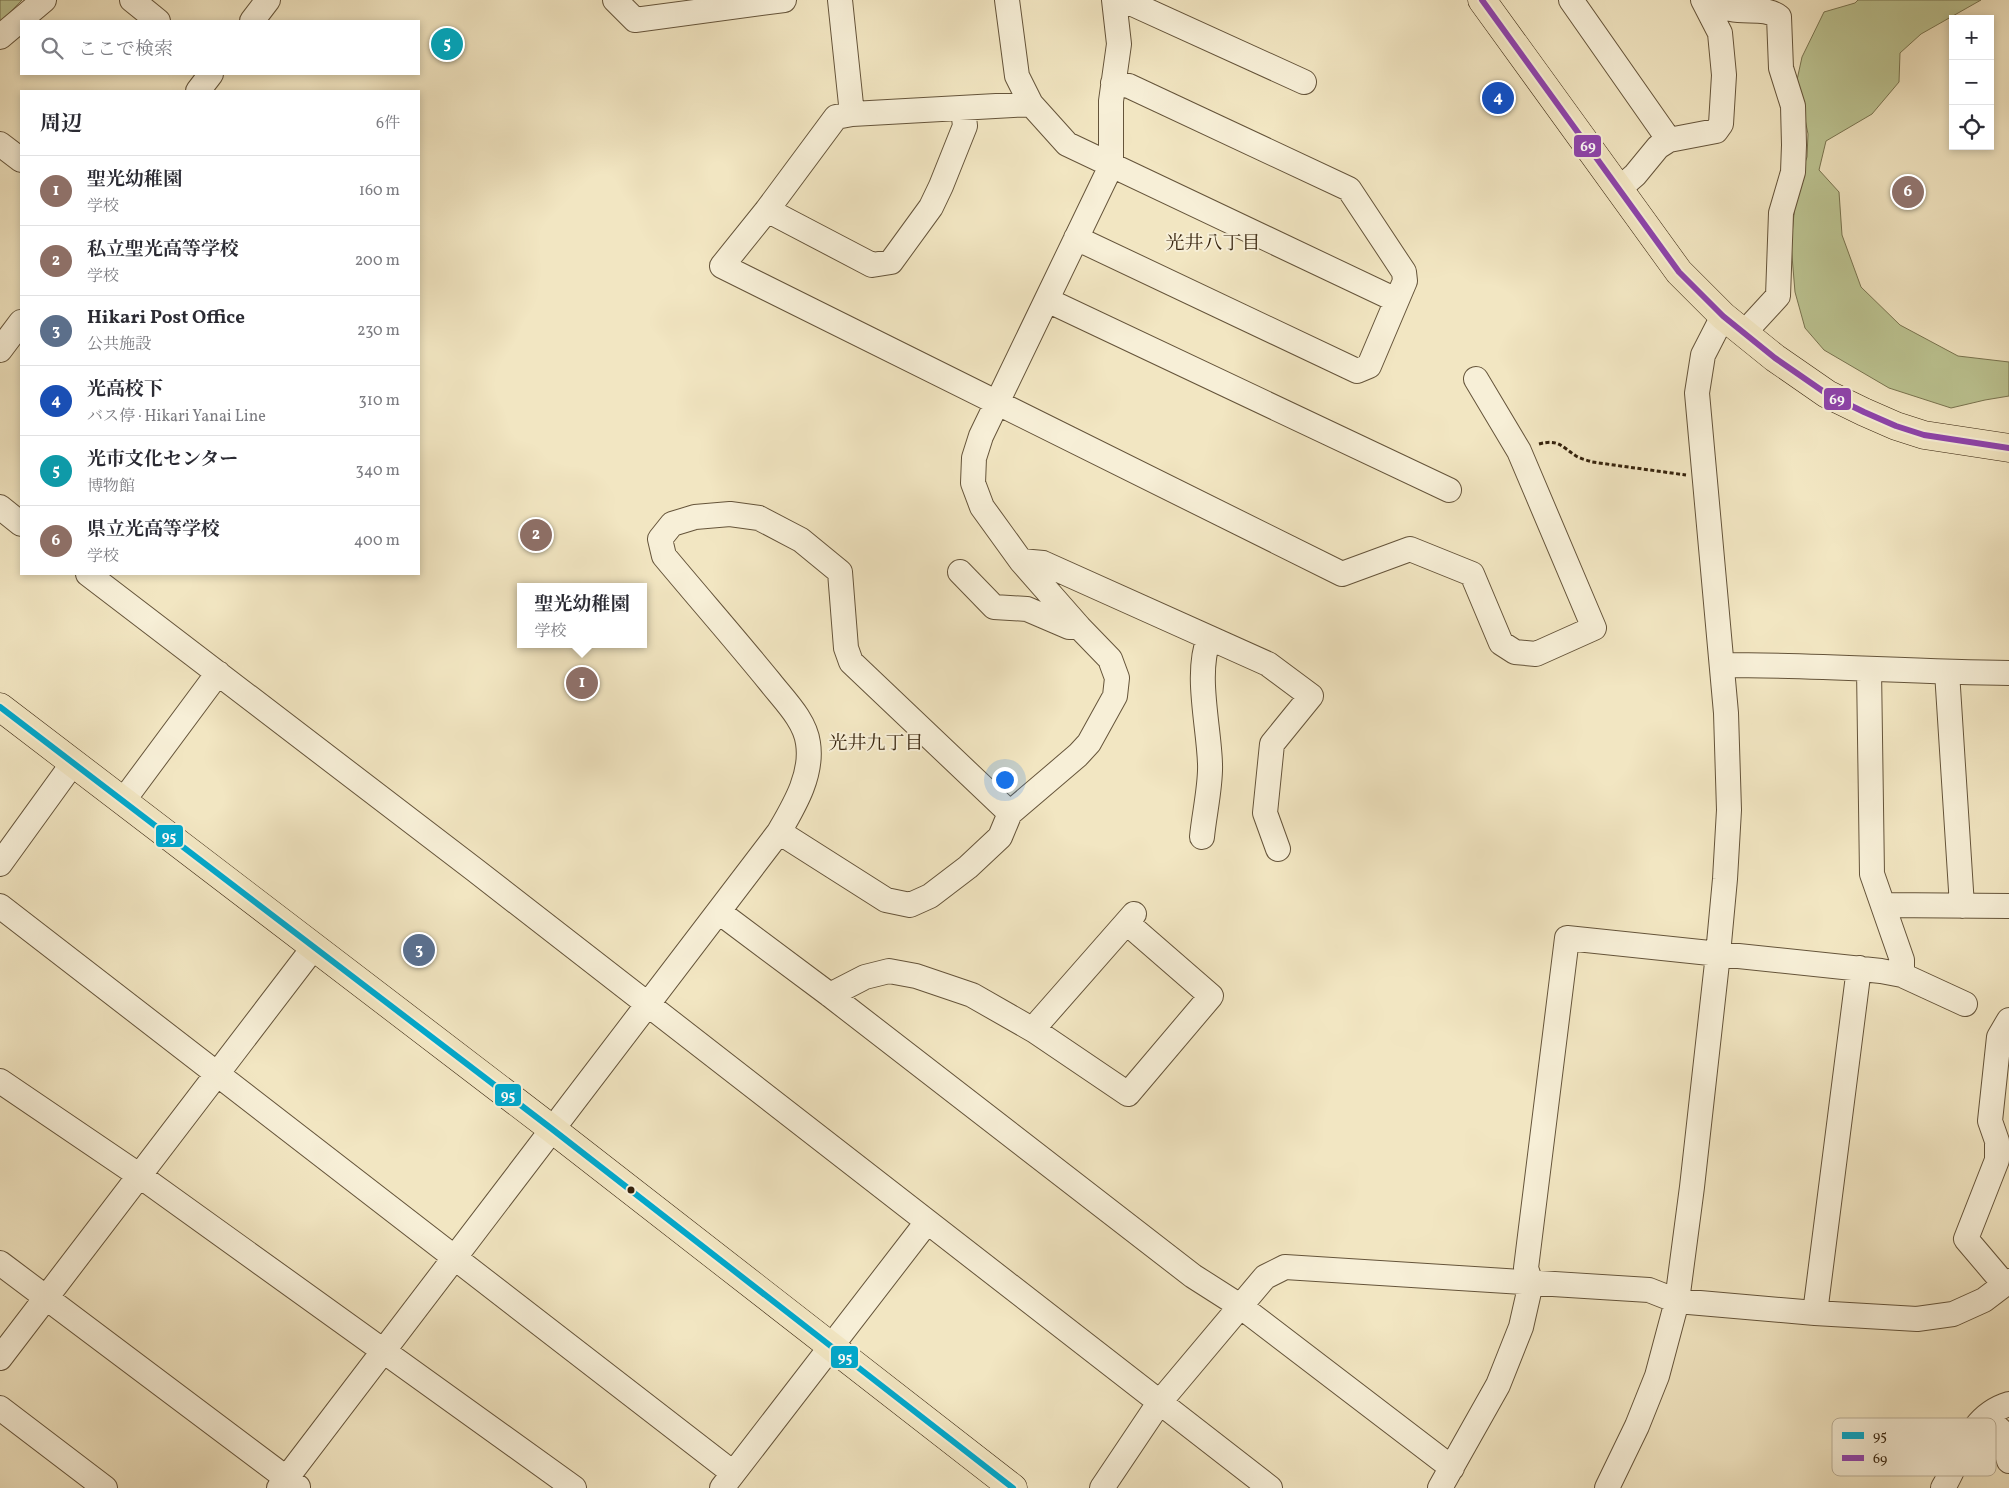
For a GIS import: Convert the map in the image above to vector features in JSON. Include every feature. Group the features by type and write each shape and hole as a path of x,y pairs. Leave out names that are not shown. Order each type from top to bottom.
{"main road":[{"path":"1482,0 1680,272 1723,316 1775,358 1827,394 1896,426 1924,436 2009,448"},
{"path":"0,707 552,1129 1013,1488"}],"street":[{"path":"20,20 44,0"},
{"path":"132,0 157,20"},
{"path":"253,20 268,0"},
{"path":"614,0 634,20 665,8 784,0"},
{"path":"840,0 852,114"},
{"path":"1007,0 1017,76 1031,104 1067,144 1396,300"},
{"path":"1571,0 1669,140"},
{"path":"1620,188 1635,175 1658,147 1669,140 1716,131 1721,124 1724,75 1720,33 1703,0"},
{"path":"1716,0 1721,6 1732,10 1772,12 1779,17 1781,68 1793,106 1793,172 1781,213 1778,296 1744,333"},
{"path":"779,832 886,900 910,906 930,896 968,867 1000,837 1010,813 1078,755 1089,742 1115,696 1116,678 1110,659 1021,561 982,507 973,483 974,458 981,436 1111,166 1113,83 1119,44 1114,1 1126,1 1304,82"},
{"path":"0,37 20,20"},
{"path":"199,90 210,75"},
{"path":"1076,238 1357,371 1369,366 1405,281 1404,272 1349,189 1129,86 1113,83"},
{"path":"1031,104 852,114 836,117 767,210 722,266 996,404 1342,574 1410,549 1472,574 1501,643 1516,652 1536,654 1594,628 1519,451 1476,378"},
{"path":"767,210 872,265 891,262 931,206 941,186 964,126 963,109"},
{"path":"0,144 20,159"},
{"path":"1047,300 1449,490"},
{"path":"1607,1488 1636,1426 1656,1376 1677,1301 1718,954 1729,810 1726,714 1697,393 1703,355 1723,316"},
{"path":"0,350 20,323"},
{"path":"0,507 20,523"},
{"path":"0,1263 288,1485 382,1352 779,832 802,789 808,765 808,742 799,718 664,556 660,539 672,524 695,517 730,514 759,518 801,540 840,572 846,648 851,662 1010,813"},
{"path":"1021,561 1043,563 1268,664 1311,696 1272,744 1265,813 1278,849"},
{"path":"960,572 994,607 1027,609 1069,627 1079,627"},
{"path":"89,575 647,1004 1270,1488"},
{"path":"1202,837 1211,766 1205,716 1204,652 1209,638"},
{"path":"1722,665 1798,665 2009,673"},
{"path":"1869,669 1872,874 1902,960 1902,975"},
{"path":"1947,672 1962,906"},
{"path":"123,801 218,673"},
{"path":"0,864 73,763"},
{"path":"1883,905 2009,906"},
{"path":"0,906 455,1257 727,1481 927,1222"},
{"path":"719,912 830,995 1193,1276 1240,1306 1452,1468"},
{"path":"830,995 865,977 889,971 916,976 972,995 1035,1031 1128,1094 1211,996 1130,918 1040,1020 1035,1031"},
{"path":"1440,1488 1498,1384 1522,1327 1531,1283 1526,1268 1567,938 1859,968 1902,975 1965,1004"},
{"path":"0,1358 314,947"},
{"path":"1814,1313 1859,968"},
{"path":"1102,1488 1160,1403 1240,1306 1265,1277 1285,1267 1649,1290 1677,1301 1814,1313 1917,1319 1953,1314 1984,1300 2007,1283 1966,1239 1997,1160 1996,1141 1990,1121 2006,1033"},
{"path":"0,1081 140,1176 382,1352 574,1488"},
{"path":"1986,1417 1996,1408 2009,1404"},
{"path":"0,1408 105,1488"},
{"path":"1996,1426 2000,1430 2009,1461"},
{"path":"1943,1488 1949,1476"}],"path":[{"path":"1519,451 1549,441 1563,445 1578,458 1592,462 1691,476 1704,475"}],"green space":[{"path":"0,0 22,0 0,23"},
{"path":"1858,0 1981,0 1955,15 1949,15 1949,18 1921,34 1900,53 1899,82 1872,114 1826,141 1819,170 1839,192 1842,235 1861,287 1900,325 1958,356 2009,362 2009,396 1951,408 1889,388 1824,350 1805,328 1795,292 1791,244 1797,184 1807,157 1808,134 1797,80 1802,57 1824,12 1855,3"}],"transit line":[{"name":"69","path":"1482,0 1679,272 1723,316 1775,358 1827,394 1864,412 1896,426 1924,435 2009,448"},
{"name":"95","path":"0,707 552,1129 1013,1488"}],"place":[{"name":"光市文化センター","path":"447,44"},
{"name":"光高校下","path":"1498,98"},
{"name":"県立光高等学校","path":"1908,192"},
{"name":"私立聖光高等学校","path":"536,535"},
{"name":"聖光幼稚園","path":"582,683"},
{"name":"Hikari Post Office","path":"419,950"}],"district":[{"name":"光井八丁目","path":"1213,244"},
{"name":"光井九丁目","path":"876,744"}]}
